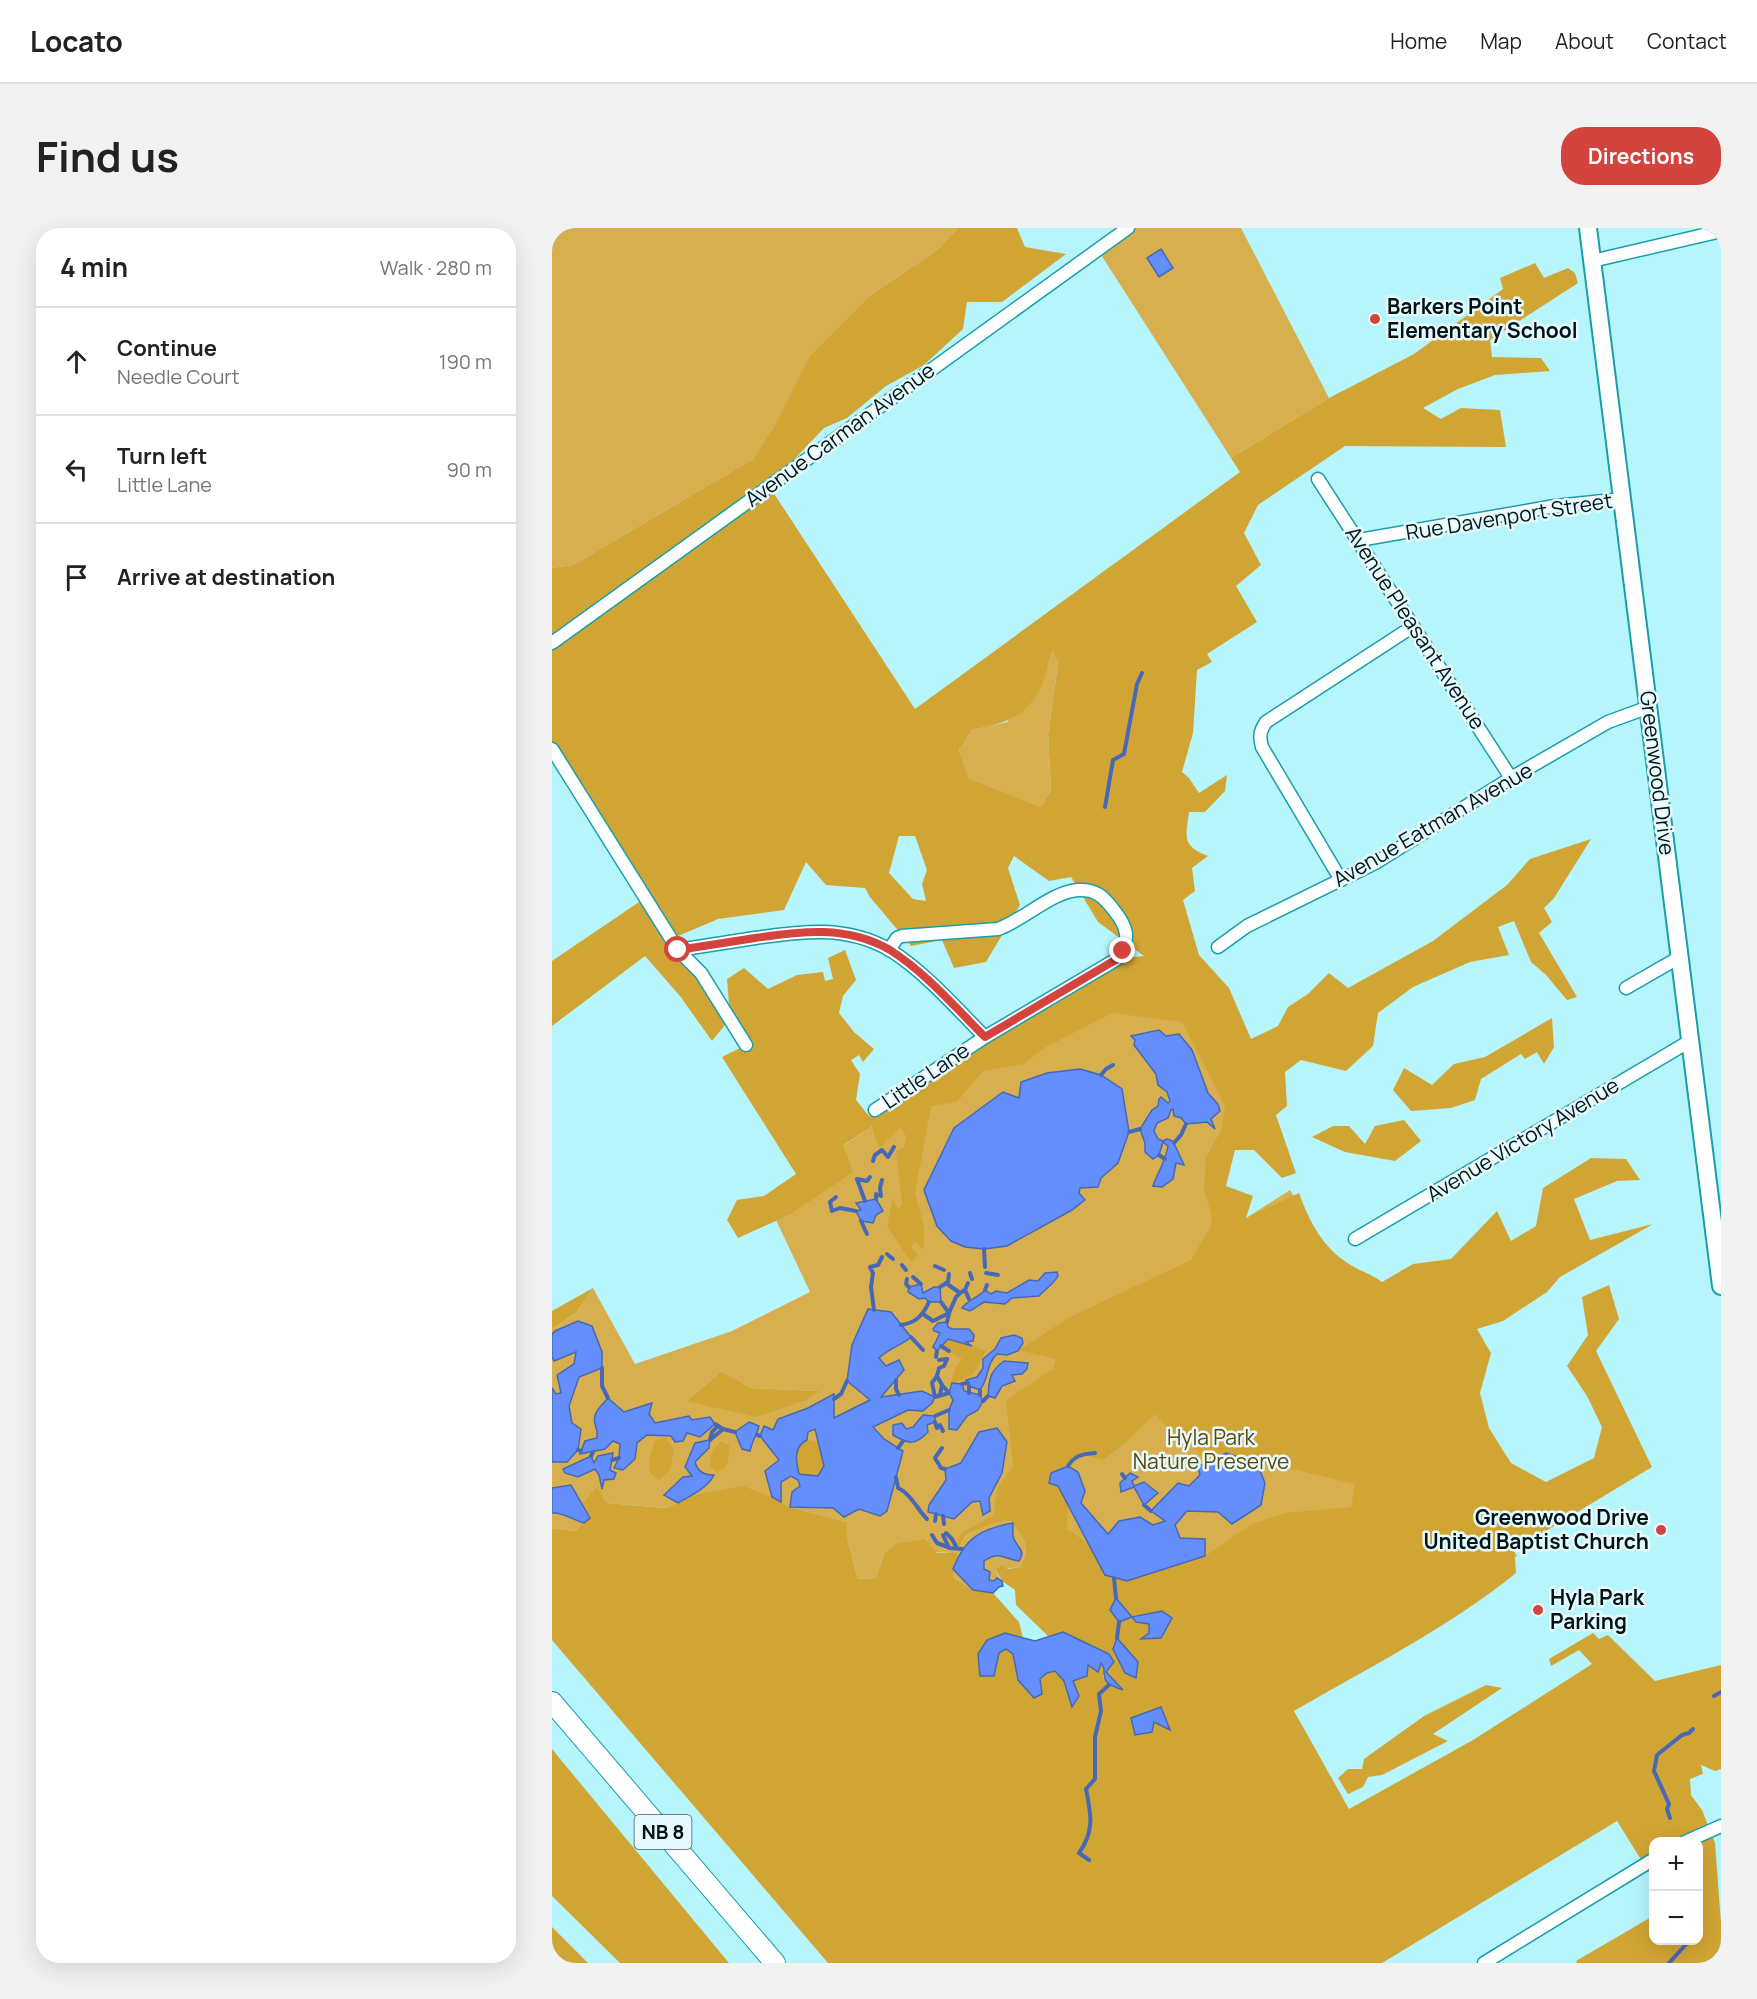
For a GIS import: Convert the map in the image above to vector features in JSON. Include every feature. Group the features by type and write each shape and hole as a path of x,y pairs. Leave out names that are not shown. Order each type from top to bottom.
{"highway":[{"name":"NB 8","path":"552,1701 775,1963"}],"main road":[{"name":"Greenwood Drive","path":"1588,228 1721,1286"}],"street":[{"name":"Avenue Carman Avenue","path":"552,643 1110,233 1128,228"},
{"path":"1592,261 1721,231"},
{"name":"Avenue Pleasant Avenue","path":"1318,479 1511,778"},
{"name":"Rue Davenport Street","path":"1359,540 1555,506 1623,499"},
{"path":"1341,880 1262,747 1259,737 1261,729 1266,722 1412,627"},
{"name":"Avenue Eatman Avenue","path":"1218,947 1247,926 1377,862 1511,778 1608,722 1649,707"},
{"path":"552,749 678,950 700,973 746,1045"},
{"name":"Little Lane","path":"875,1110 985,1037 1117,959 1123,951 1126,932 1124,922 1104,897 1096,892 1076,890 1065,893 1010,925 998,929 902,936 889,950"},
{"path":"678,950 798,931 821,930 843,933 889,950 922,975 985,1037"},
{"path":"1626,988 1680,957"},
{"name":"Avenue Victory Avenue","path":"1355,1239 1690,1041"},
{"path":"1696,1837 1721,1826"},
{"path":"1484,1963 1649,1861"}],"green space":[{"path":"552,228 958,228 937,250 872,294 753,459 573,565 552,568"},
{"path":"958,228 1017,228 1025,247 1066,254 1002,302 967,302 963,329 924,365 886,386 847,418 824,428 769,486 915,709 1240,472 1231,458 1329,398 1414,354 1503,289 1500,278 1535,263 1544,278 1568,268 1575,273 1578,283 1490,340 1492,357 1541,358 1550,371 1495,375 1458,389 1423,408 1441,419 1461,408 1500,410 1506,447 1345,446 1258,505 1244,533 1261,565 1236,586 1257,622 1207,654 1212,662 1197,670 1193,733 1182,772 1199,793 1227,775 1225,791 1205,812 1189,812 1187,839 1189,844 1208,856 1192,868 1195,891 1183,900 1199,955 1229,988 1251,1039 1278,1026 1288,1007 1308,994 1329,973 1348,988 1433,941 1507,885 1530,859 1591,839 1554,898 1544,908 1552,922 1539,933 1577,997 1567,1000 1546,975 1531,962 1514,921 1498,927 1509,955 1470,962 1413,987 1378,1013 1373,1046 1346,1071 1301,1060 1285,1072 1287,1106 1276,1115 1296,1173 1282,1178 1254,1150 1235,1150 1226,1186 1253,1196 1246,1218 1299,1193 1312,1224 1324,1242 1340,1258 1382,1282 1413,1264 1451,1259 1497,1211 1511,1241 1536,1226 1543,1188 1591,1158 1626,1159 1640,1180 1617,1181 1574,1199 1590,1240 1653,1224 1560,1277 1547,1292 1503,1321 1477,1329 1491,1353 1480,1393 1489,1428 1511,1463 1546,1482 1594,1458 1602,1427 1587,1396 1567,1366 1588,1335 1582,1297 1609,1285 1619,1319 1596,1351 1652,1467 1521,1546 1514,1546 1516,1573 1463,1612 1294,1711 1349,1809 1473,1740 1592,1664 1579,1650 1551,1666 1549,1659 1593,1633 1599,1639 1608,1635 1655,1681 1721,1665 1721,1769 1715,1771 1701,1765 1703,1774 1690,1779 1691,1795 1702,1810 1715,1843 1721,1923 1721,1963 1577,1963 1576,1961 1649,1918 1649,1945 1703,1945 1703,1837 1649,1837 1649,1873 1617,1821 1382,1963 828,1963 552,1640 552,1528 575,1531 590,1517 582,1504 597,1487 607,1503 666,1508 694,1495 743,1486 790,1507 846,1522 848,1542 858,1579 876,1578 884,1554 896,1544 925,1539 937,1553 959,1554 953,1569 953,1577 973,1590 993,1593 1019,1622 1023,1638 1005,1633 999,1653 1007,1649 1013,1654 1018,1680 1040,1680 1047,1673 1055,1671 1064,1680 1072,1707 1073,1681 1087,1665 1101,1663 1104,1668 1103,1677 1121,1688 1106,1672 1114,1662 1063,1632 1049,1637 1016,1605 1015,1590 1002,1581 996,1570 1001,1565 1008,1569 1020,1567 1024,1560 1026,1548 1011,1521 994,1524 967,1534 960,1545 957,1544 962,1532 995,1514 994,1502 998,1488 1013,1466 1006,1400 1054,1368 1056,1359 1019,1350 1070,1317 1191,1260 1210,1228 1212,1216 1204,1190 1206,1156 1222,1127 1225,1106 1182,1022 1112,1013 1046,1047 1024,1064 983,1071 957,1102 931,1106 915,1193 924,1226 924,1250 915,1242 911,1247 918,1255 911,1262 887,1226 893,1197 898,1210 902,1204 896,1151 904,1147 906,1136 900,1128 879,1148 872,1127 843,1145 853,1172 789,1215 738,1238 727,1220 737,1200 764,1196 796,1174 722,1057 746,1045 729,1020 712,1041 680,996 645,956 552,1026 552,961 645,898 552,749 552,568 573,565 753,459 775,426 810,356 872,294 937,250","holes":["1053,650 1058,664 1048,734 1051,790 1041,807 969,779 959,750 972,730 997,724 1017,716 1025,709 1039,690","899,836 915,836 927,870 922,884 926,901 913,899 889,873","1014,856 1049,881 1071,877 1098,922 1144,956 1117,959 869,1116 856,1100 860,1074 851,1060 859,1055 863,1062 874,1049 854,1032 839,1013 843,996 856,980 845,950 828,958 833,979 825,981 823,972 797,975 768,989 744,968 727,979 730,1018 671,939 718,919 784,910 806,862 826,885 865,888 911,946 942,940 954,968 986,962 1020,905 1008,868","1155,1414 1168,1428 1202,1455 1226,1453 1355,1484 1351,1507 1284,1513 1250,1525 1205,1556 1105,1575 1089,1544 1067,1529 1068,1503 1051,1473 1082,1454 1103,1460"]},
{"path":"1128,228 1241,228 1329,398 1231,458 1098,250"},
{"path":"1053,648 1058,664 1048,734 1051,790 1041,807 969,780 959,750 972,730 1007,722 1044,678"},
{"name":"Hyla Park Nature Preserve","path":"1145,957 1239,1109 1222,1127 1206,1156 1226,1231 1290,1190 1517,1556 1171,1771 997,1493 994,1502 996,1514 962,1532 960,1545 967,1534 999,1522 1011,1521 1026,1548 1024,1560 1020,1567 996,1570 1003,1586 993,1593 973,1590 953,1577 953,1569 959,1554 953,1552 884,1554 876,1578 858,1579 845,1522 790,1507 772,1497 694,1495 666,1508 607,1503 597,1488 590,1518 575,1531 552,1528 552,1329 577,1312 593,1288 635,1364 732,1331 810,1292 776,1220 789,1215 797,1174","holes":["722,1371 751,1388 818,1391 686,1401"]},
{"path":"1552,1018 1554,1047 1544,1064 1537,1052 1525,1059 1521,1054 1481,1079 1475,1100 1451,1108 1411,1111 1393,1090 1404,1068 1432,1085 1454,1064 1485,1057"},
{"path":"1404,1120 1421,1141 1395,1161 1345,1152 1312,1137 1333,1126 1349,1126 1365,1144 1375,1126"},
{"path":"593,1288 577,1312 552,1329 552,1311"},
{"path":"948,1338 986,1351 973,1374 950,1385 956,1366 962,1359 941,1346"},
{"path":"722,1371 751,1388 819,1391 806,1400 756,1417 686,1401"},
{"path":"665,1437 674,1450 670,1470 659,1480 650,1473 649,1459 655,1441"},
{"path":"807,1440 818,1442 824,1465 818,1477 798,1474 797,1450"},
{"path":"721,1441 729,1445 728,1462 724,1469 716,1472 710,1466 712,1451"},
{"path":"1486,1685 1502,1688 1433,1734 1448,1741 1382,1775 1368,1777 1363,1787 1348,1794 1338,1778 1348,1769 1362,1769 1364,1759 1424,1716"},
{"path":"552,1749 729,1963 620,1963 552,1896"},
{"path":"552,1927 588,1963 552,1963"}],"water":[{"path":"1161,249 1173,268 1159,277 1147,258"},
{"path":"1159,1030 1166,1036 1179,1034 1192,1050 1208,1093 1218,1104 1220,1111 1211,1119 1215,1129 1207,1122 1186,1124 1181,1118 1174,1116 1173,1109 1168,1118 1157,1123 1154,1131 1158,1139 1173,1141 1184,1165 1176,1163 1173,1179 1162,1187 1153,1186 1168,1146 1163,1142 1159,1155 1153,1159 1145,1152 1145,1143 1140,1129 1152,1110 1158,1106 1161,1097 1168,1103 1170,1101 1167,1092 1158,1085 1156,1074 1134,1045 1135,1040 1131,1036"},
{"path":"1080,1069 1101,1075 1122,1089 1129,1132 1118,1163 1101,1178 1098,1187 1080,1188 1079,1193 1085,1200 1072,1210 1007,1246 984,1249 965,1247 951,1241 937,1226 924,1190 954,1128 1003,1092 1019,1098 1021,1082 1047,1073"},
{"path":"876,1199 883,1211 876,1215 873,1223 861,1221 856,1211 861,1210 856,1203"},
{"path":"1057,1272 1056,1279 1039,1296 1012,1298 1005,1304 984,1302 970,1311 962,1308 985,1290 991,1294 996,1291 1007,1293 1029,1280 1038,1281 1045,1273"},
{"path":"921,1284 923,1293 934,1287 940,1287 941,1302 929,1302 925,1298 919,1299 908,1292 909,1287"},
{"path":"868,1309 891,1312 911,1337 879,1358 886,1366 899,1360 904,1370 881,1397 922,1391 935,1397 923,1411 908,1410 873,1427 884,1439 903,1451 887,1511 880,1516 859,1509 844,1517 833,1508 790,1507 792,1492 800,1486 798,1480 791,1476 781,1482 781,1502 772,1497 765,1471 779,1460 760,1436 764,1426 773,1430 778,1419 808,1408 834,1394 834,1418 870,1400 847,1381 852,1345","holes":["815,1429 824,1466 818,1476 799,1474 797,1459 799,1446 807,1440 808,1432"]},
{"path":"578,1321 592,1326 602,1352 602,1368 579,1377 569,1406 572,1423 581,1429 578,1450 567,1462 552,1462 552,1388 556,1394 561,1393 557,1375 574,1364 576,1352 554,1361 552,1334"},
{"path":"947,1322 948,1327 952,1329 969,1329 974,1335 973,1341 966,1342 972,1346 948,1339 937,1351 933,1347 940,1333 933,1329 938,1323"},
{"path":"1014,1335 1022,1338 1023,1343 1018,1351 1007,1355 997,1354 991,1362 980,1390 969,1386 966,1380 977,1377 983,1368 983,1359 995,1349 1001,1338"},
{"path":"1004,1361 1028,1363 1027,1369 1022,1374 1012,1375 1015,1381 1002,1386 995,1398 988,1396 991,1376"},
{"path":"952,1383 962,1384 964,1391 980,1395 983,1401 978,1410 967,1416 957,1430 949,1429 949,1410 953,1400 949,1393"},
{"path":"608,1398 624,1412 652,1403 649,1414 655,1423 689,1416 692,1420 710,1417 715,1424 700,1437 687,1433 683,1441 675,1442 671,1436 647,1435 637,1443 635,1459 623,1470 614,1468 619,1458 620,1444 613,1441 605,1449 580,1454 585,1441 597,1438 595,1416"},
{"path":"923,1415 935,1416 935,1422 927,1425 928,1432 919,1440 907,1442 893,1435 893,1425 902,1423 906,1429 913,1427"},
{"path":"749,1422 759,1426 750,1451 742,1449 735,1432"},
{"path":"997,1428 1007,1442 1002,1473 989,1498 990,1511 983,1515 980,1501 972,1502 954,1519 928,1512 929,1505 946,1480 945,1469 961,1463 979,1432"},
{"path":"710,1440 709,1448 695,1462 702,1472 714,1475 708,1484 678,1503 664,1495 683,1477 692,1476 685,1467 695,1443"},
{"path":"613,1453 610,1470 616,1473 614,1479 604,1480 602,1489 595,1469 578,1477 565,1473 563,1469 591,1456 594,1463 598,1456"},
{"path":"1226,1453 1257,1463 1265,1483 1261,1505 1232,1524 1218,1512 1187,1511 1175,1525 1180,1538 1205,1539 1205,1556 1127,1581 1105,1575 1058,1486 1049,1483 1051,1473 1068,1466 1078,1472 1085,1491 1081,1503 1108,1534 1119,1521 1140,1517 1153,1525 1165,1521 1151,1511 1178,1483 1189,1486 1200,1475 1198,1467"},
{"path":"1130,1473 1138,1477 1132,1481 1134,1486 1144,1482 1158,1493 1144,1505 1134,1487 1121,1492 1120,1483"},
{"path":"571,1485 590,1518 584,1523 552,1513 552,1488"},
{"path":"1013,1523 1013,1537 1022,1552 1019,1561 994,1556 984,1561 984,1569 990,1572 989,1580 994,1581 997,1578 1002,1581 1003,1586 993,1593 973,1590 953,1569 958,1558 975,1537 991,1528"},
{"path":"1116,1598 1132,1617 1119,1622 1110,1610"},
{"path":"1162,1611 1172,1618 1161,1638 1141,1639 1149,1633 1149,1624 1136,1622 1132,1617"},
{"path":"1063,1632 1109,1654 1114,1662 1106,1672 1123,1690 1106,1681 1101,1663 1098,1672 1088,1665 1087,1676 1073,1681 1079,1696 1072,1707 1064,1681 1055,1671 1047,1673 1040,1679 1042,1694 1034,1698 1018,1680 1013,1654 1006,1649 999,1653 994,1676 980,1676 978,1654 987,1640 1005,1633 1035,1641"},
{"path":"1117,1638 1138,1662 1136,1678 1125,1673 1113,1649"},
{"path":"1161,1707 1170,1730 1154,1722 1152,1732 1135,1735 1131,1718"}],"waterway":[{"path":"1105,807 1113,760 1124,754 1137,684 1142,673"},
{"path":"1101,1075 1113,1065"},
{"path":"1174,1143 1186,1124"},
{"path":"1129,1132 1140,1129"},
{"path":"873,1161 875,1155 882,1150 888,1157 894,1147"},
{"path":"1159,1155 1165,1159"},
{"path":"865,1201 857,1179 867,1181 870,1177"},
{"path":"876,1199 876,1194 881,1196 882,1180"},
{"path":"836,1197 830,1202 832,1211 840,1208 856,1211"},
{"path":"861,1221 867,1234"},
{"path":"984,1249 985,1267"},
{"path":"887,1254 893,1259"},
{"path":"874,1310 871,1287 873,1273 870,1267 878,1265 882,1257"},
{"path":"902,1265 906,1270"},
{"path":"935,1266 944,1270"},
{"path":"970,1273 972,1279"},
{"path":"986,1273 998,1275"},
{"path":"940,1287 948,1282 949,1274"},
{"path":"913,1277 921,1284"},
{"path":"907,1279 906,1284 909,1287"},
{"path":"946,1283 960,1293 965,1290"},
{"path":"968,1283 965,1290 969,1299"},
{"path":"985,1290 987,1285"},
{"path":"923,1314 933,1321 949,1313 960,1293"},
{"path":"901,1325 918,1318 929,1302"},
{"path":"941,1302 949,1313 947,1322"},
{"path":"911,1337 923,1350"},
{"path":"941,1346 949,1351"},
{"path":"936,1357 937,1351"},
{"path":"939,1360 947,1359"},
{"path":"940,1395 942,1385 937,1376 939,1368 944,1366 947,1359"},
{"path":"602,1368 602,1386 608,1398"},
{"path":"937,1376 932,1383 935,1397 949,1393 942,1385"},
{"path":"896,1380 899,1395"},
{"path":"834,1399 841,1394 847,1381"},
{"path":"962,1384 968,1383"},
{"path":"969,1386 969,1393"},
{"path":"980,1390 980,1395"},
{"path":"983,1401 988,1396"},
{"path":"935,1416 949,1410"},
{"path":"935,1422 937,1428 940,1425 943,1431"},
{"path":"715,1424 735,1432"},
{"path":"710,1440 712,1432 718,1426"},
{"path":"710,1440 723,1429"},
{"path":"898,1448 903,1441"},
{"path":"942,1448 935,1458 941,1468 945,1469"},
{"path":"591,1456 593,1452"},
{"path":"1068,1466 1073,1459 1095,1453"},
{"path":"612,1460 619,1458"},
{"path":"1122,1474 1125,1478"},
{"path":"896,1477 898,1488 910,1498 927,1519"},
{"path":"1144,1505 1151,1511"},
{"path":"935,1521 936,1514"},
{"path":"943,1516 944,1524"},
{"path":"946,1533 957,1548"},
{"path":"932,1535 937,1543 948,1547"},
{"path":"943,1535 949,1548 962,1549"},
{"path":"1114,1578 1116,1598"},
{"path":"1117,1638 1119,1622"},
{"path":"1089,1860 1079,1853 1090,1830 1086,1789 1095,1779 1095,1737 1101,1711 1099,1694 1109,1685"},
{"path":"1714,1696 1721,1692"},
{"path":"1670,1818 1667,1809 1669,1804 1654,1771 1657,1755 1693,1729"},
{"path":"1669,1963 1685,1945"}],"place":[{"name":"Barkers Point Elementary School","path":"1375,319"},
{"name":"Greenwood Drive United Baptist Church","path":"1661,1530"},
{"name":"Hyla Park Parking","path":"1538,1610"}],"route":[{"path":"678,950 798,931 821,930 843,933 889,950 915,969 985,1037 1117,959 1123,951"}]}
